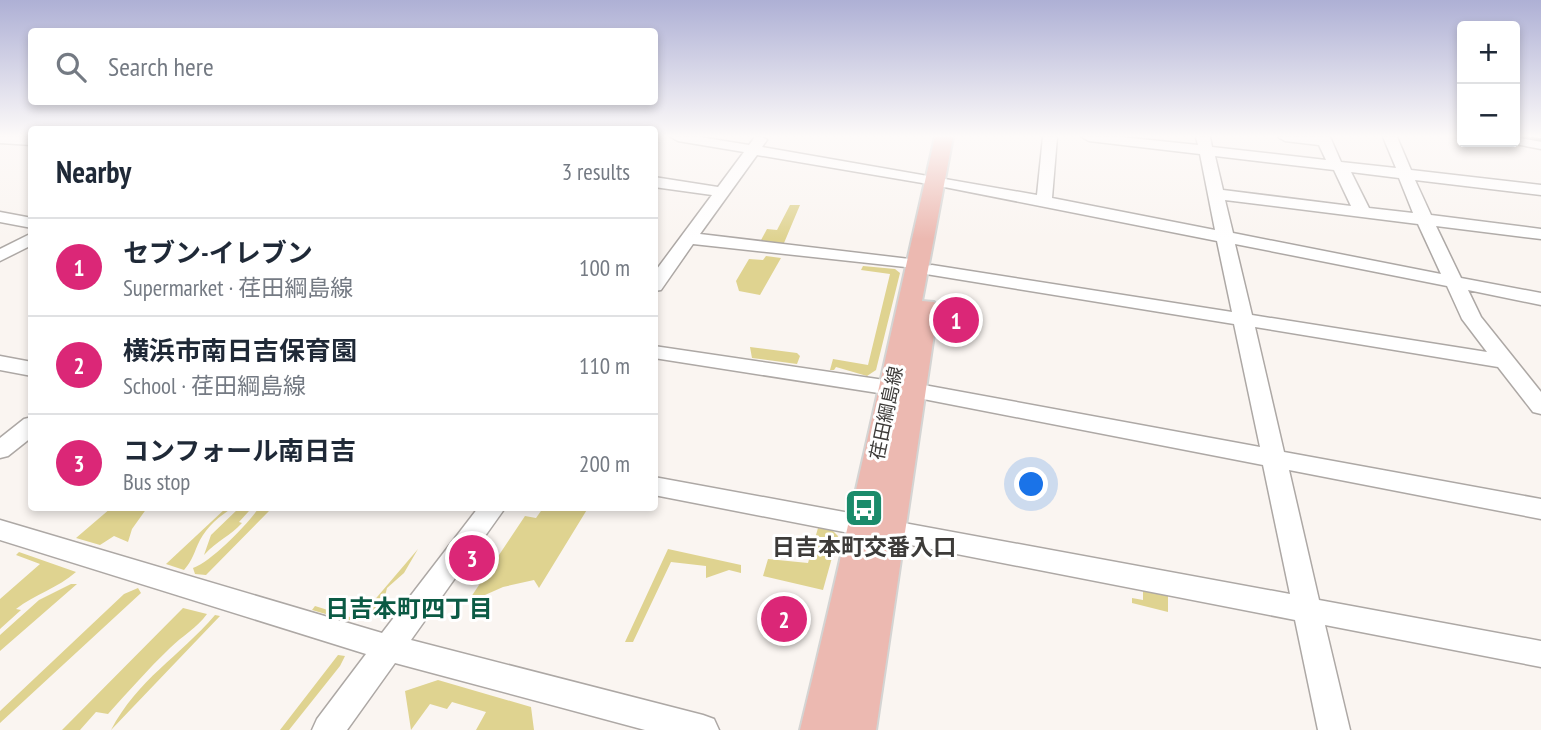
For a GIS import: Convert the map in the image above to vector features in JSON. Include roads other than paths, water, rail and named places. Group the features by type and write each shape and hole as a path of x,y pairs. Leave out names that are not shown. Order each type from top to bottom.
{"main road":[{"name":"荏田綱島線","path":"856,730 877,527 941,171"},
{"name":"荏田綱島線","path":"941,181 945,171"},
{"name":"荏田綱島線","path":"820,730 877,527"}],"street":[{"path":"658,278 738,171"},
{"path":"893,171 1541,299"},
{"path":"1044,201 1047,171"},
{"path":"1210,171 1334,730"},
{"path":"1342,171 1362,211"},
{"path":"1384,171 1541,190"},
{"path":"1406,171 1424,219 1472,320 1541,407"},
{"path":"658,183 723,192"},
{"path":"1215,194 1541,233"},
{"path":"0,217 28,222"},
{"path":"688,238 925,268 1504,360"},
{"path":"0,256 28,240"},
{"path":"658,353 902,389 1541,509"},
{"path":"0,363 28,368"},
{"path":"0,450 28,428"},
{"path":"658,487 1541,654"},
{"path":"328,730 490,511"},
{"path":"0,530 389,648 703,730"}],"place":[{"name":"セブン-イレブン","path":"956,320"},
{"name":"日吉本町交番入口","path":"864,508"},
{"name":"コンフォール南日吉","path":"472,558"},
{"name":"横浜市南日吉保育園","path":"784,619"}],"district":[{"name":"日吉本町四丁目","path":"409,608"}]}
